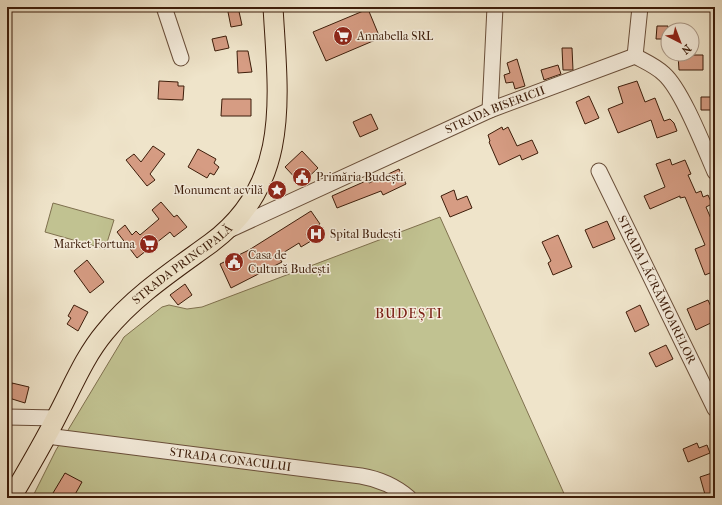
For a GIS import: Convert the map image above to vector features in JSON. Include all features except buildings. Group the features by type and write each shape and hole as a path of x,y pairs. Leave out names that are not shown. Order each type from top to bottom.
{"main road":[{"name":"STRADA PRINCIPALĂ","path":"11,498 57,418 88,357 105,331 116,319 149,290 226,231 253,201 263,181 272,152 276,113 273,7"}],"street":[{"path":"164,7 181,58"},
{"path":"490,110 495,7"},
{"path":"640,7 635,56 663,73 669,80 691,120 715,172"},
{"name":"STRADA BISERICII","path":"226,231 490,110 635,56"},
{"name":"STRADA LĂCRĂMIOARELOR","path":"599,171 715,409"},
{"path":"7,417 57,418"},
{"name":"STRADA CONACULUI","path":"47,436 361,476 375,479 390,485 409,498"}],"green space":[{"path":"53,203 114,220 105,249 45,232"},
{"path":"440,217 566,498 32,498 56,450 124,337 162,307 169,305 187,309 202,307"}],"place":[{"name":"Annabella SRL","path":"343,36"},
{"name":"Primăria Budești","path":"302,177"},
{"name":"Monument acvilă","path":"277,190"},
{"name":"Spital Budești","path":"316,234"},
{"name":"Market Fortuna","path":"149,244"},
{"name":"Casa de Cultură Budești","path":"234,262"}],"district":[{"name":"BUDEȘTI","path":"409,313"}]}
